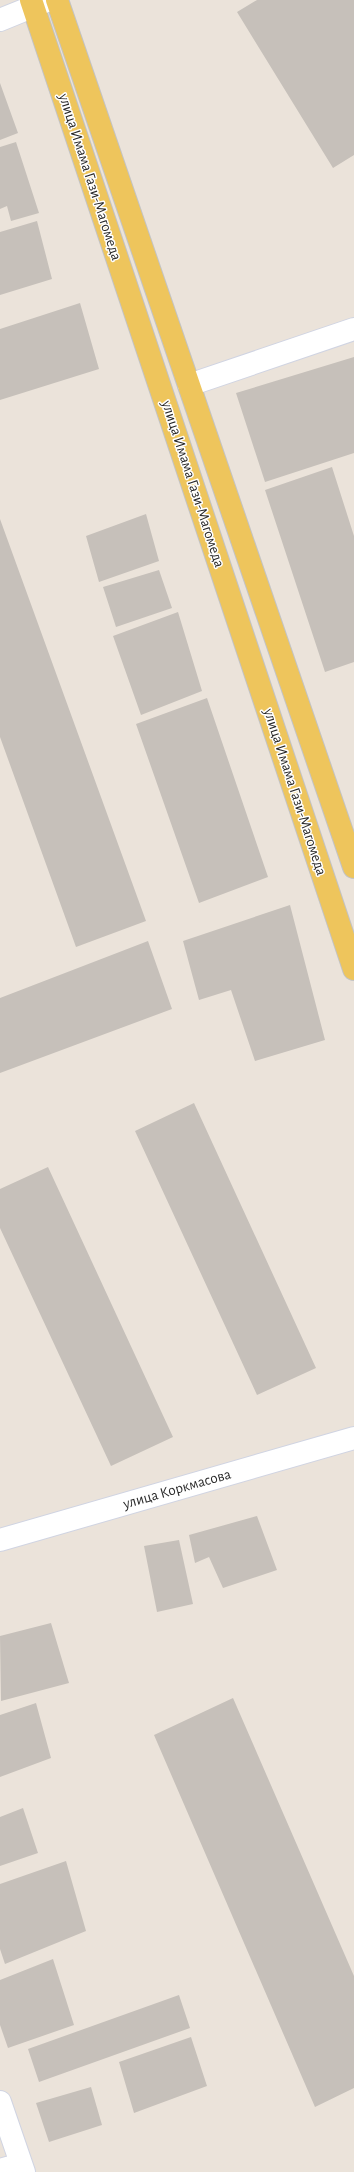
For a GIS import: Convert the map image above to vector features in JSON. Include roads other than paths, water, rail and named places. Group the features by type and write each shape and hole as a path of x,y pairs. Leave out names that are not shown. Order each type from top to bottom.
{"main road":[{"path":"57,0 354,867"},
{"name":"улица Имама Гази-Магомеда","path":"38,3 347,925 354,969"}],"street":[{"path":"0,20 38,3"},
{"path":"189,385 354,329"},
{"name":"улица Коркмасова","path":"0,1540 354,1438"},
{"path":"0,2102 23,2168 0,2170"}]}
